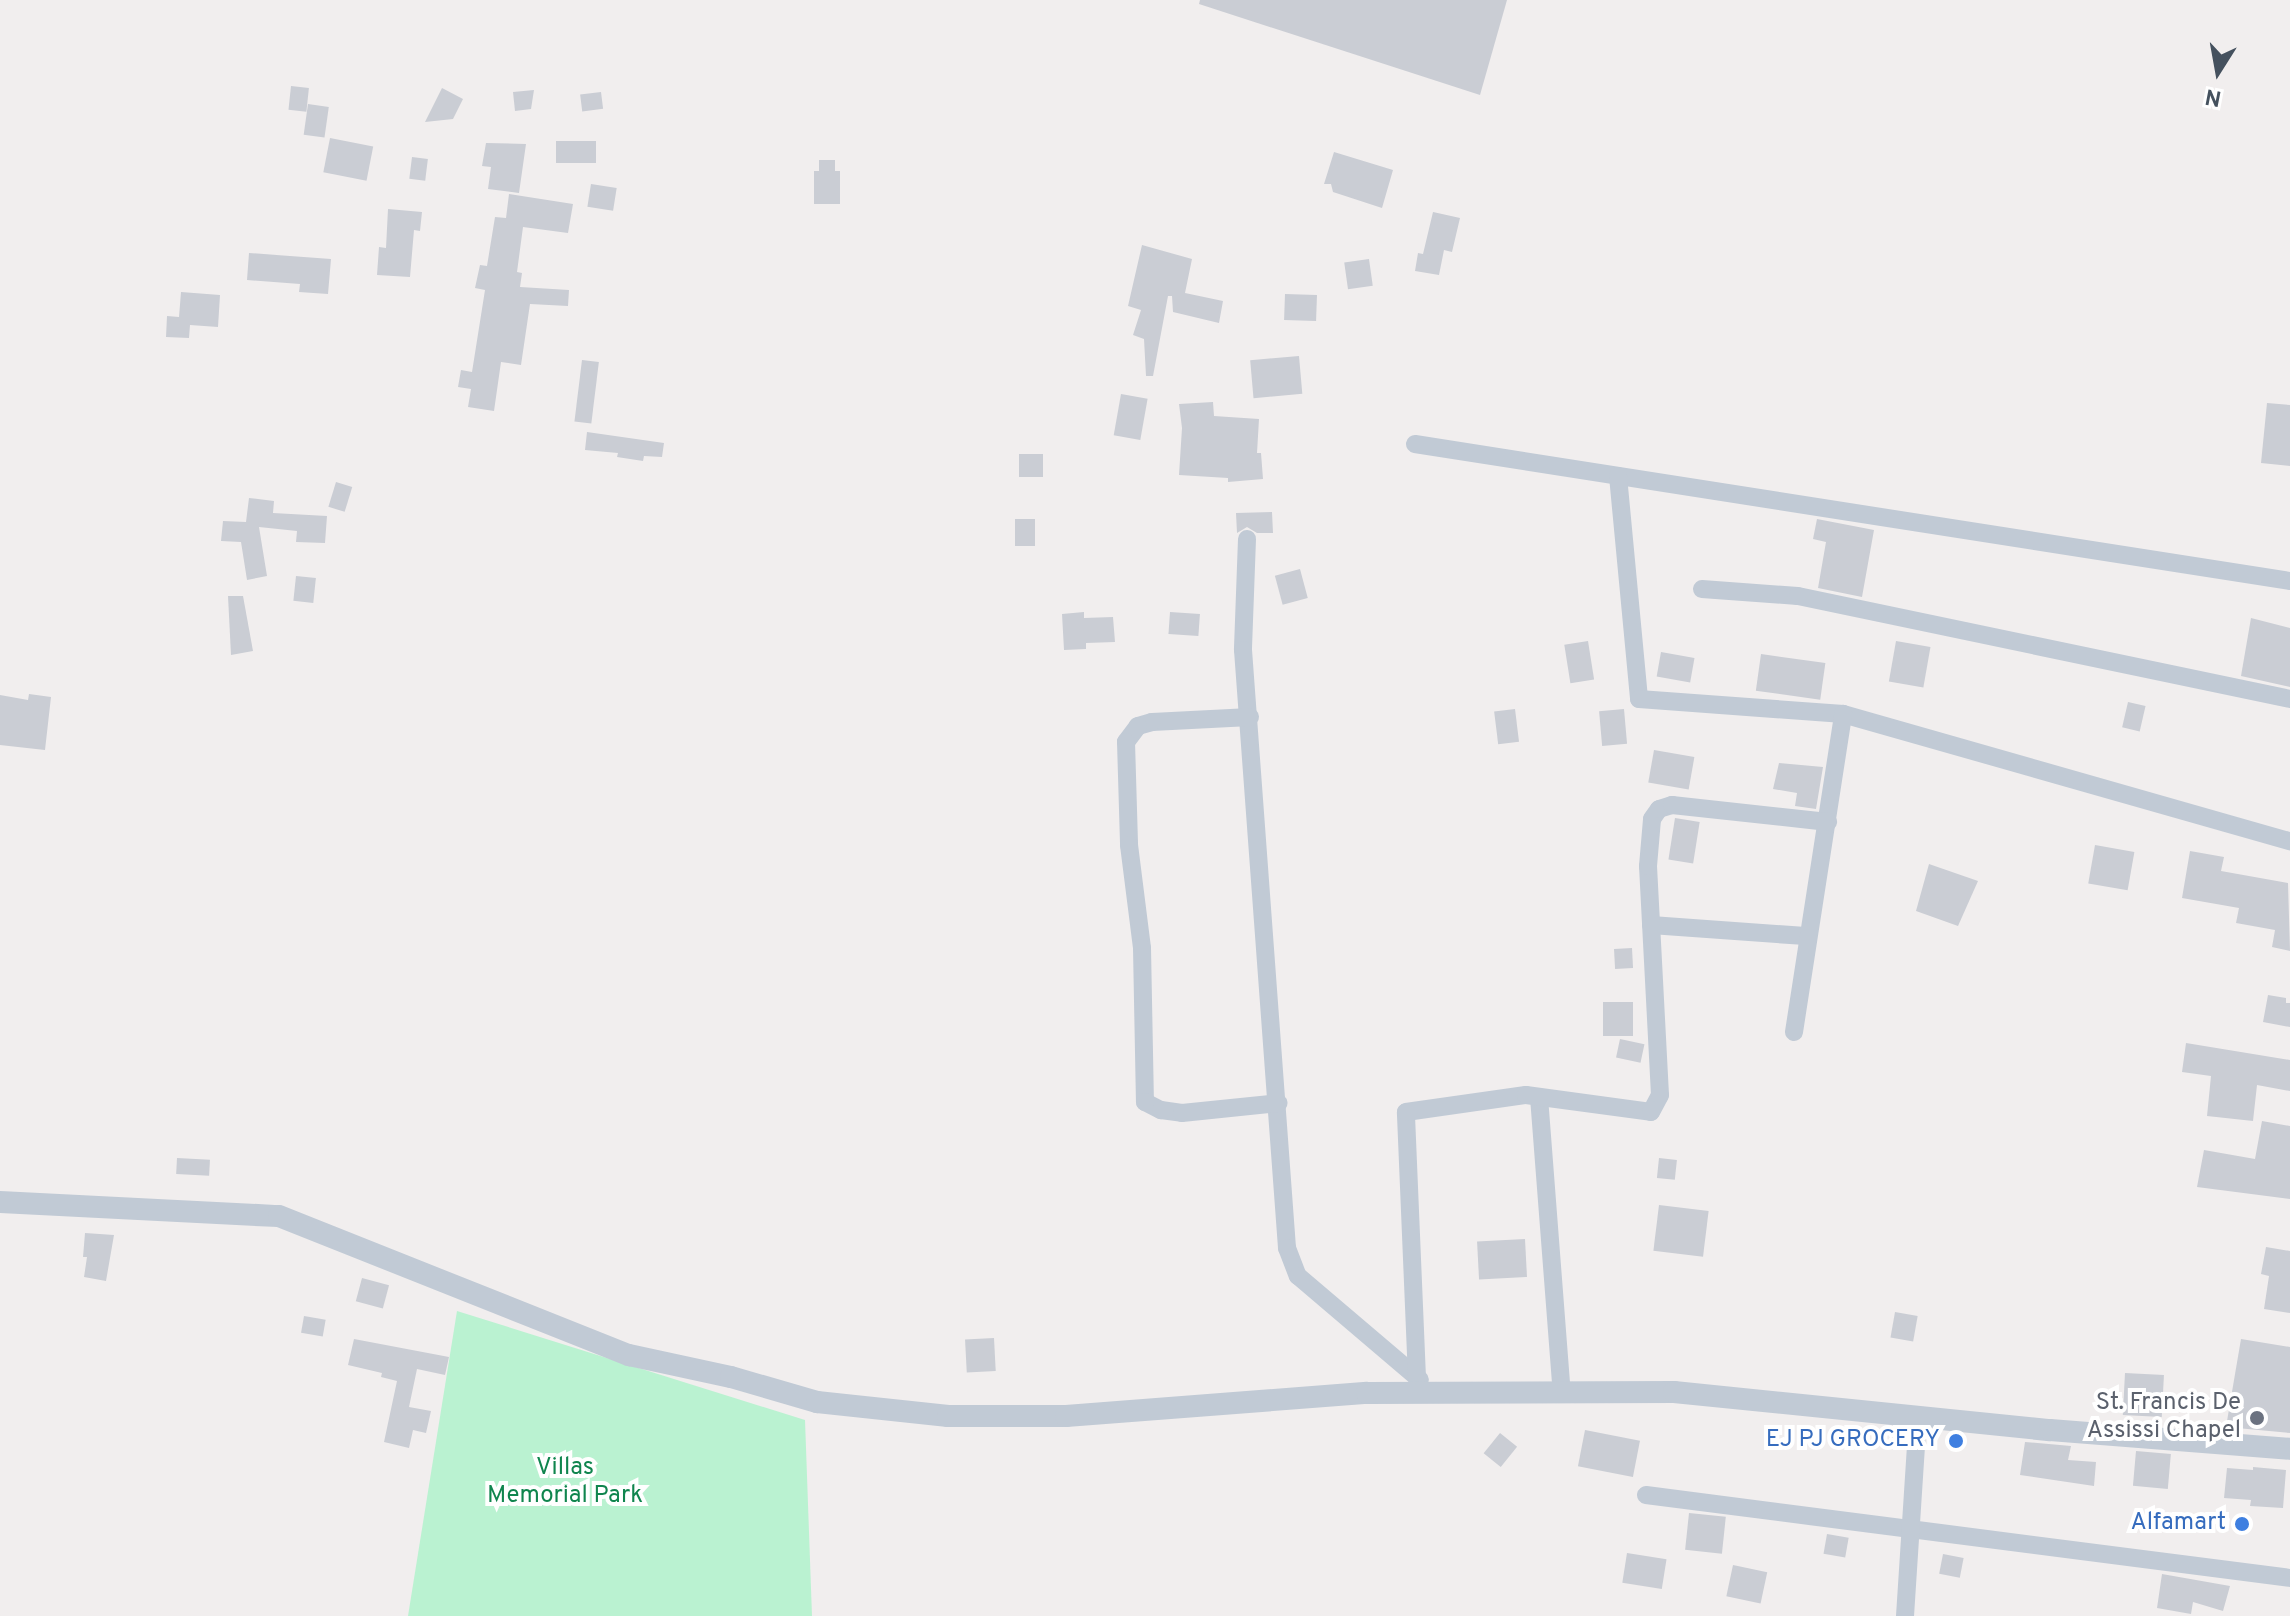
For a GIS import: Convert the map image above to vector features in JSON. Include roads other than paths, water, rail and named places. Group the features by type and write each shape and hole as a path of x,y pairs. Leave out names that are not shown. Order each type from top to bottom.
{"street":[{"path":"1415,444 2290,581"},
{"path":"1618,476 1639,699 1843,714 2290,841"},
{"path":"1247,539 1243,650 1287,1248 1298,1276 1434,1393"},
{"path":"1702,589 1798,596 2290,699"},
{"path":"1794,1032 1806,936 1828,822 1843,714"},
{"path":"1250,717 1152,722 1138,726 1126,742 1129,845 1142,948 1145,1102 1161,1110 1182,1113 1278,1103"},
{"path":"1417,1378 1403,1119 1406,1112 1490,1098 1539,1097 1600,1103 1645,1112 1656,1109 1660,1095 1651,925 1650,830 1659,809 1672,805 1828,822"},
{"path":"1651,925 1806,936"},
{"path":"1539,1097 1562,1393"},
{"path":"0,1202 279,1216 629,1355 731,1377 817,1402 948,1416 1066,1416 1367,1393 1674,1392 1918,1417 2290,1449"},
{"path":"1905,1616 1918,1417"},
{"path":"1646,1495 2290,1578"}],"place":[{"name":"St. Francis De Assissi Chapel","path":"2257,1418"},
{"name":"EJ PJ GROCERY","path":"1956,1441"},
{"name":"Alfamart","path":"2242,1524"}],"park label":[{"name":"Villas Memorial Park","path":"565,1483"}]}
